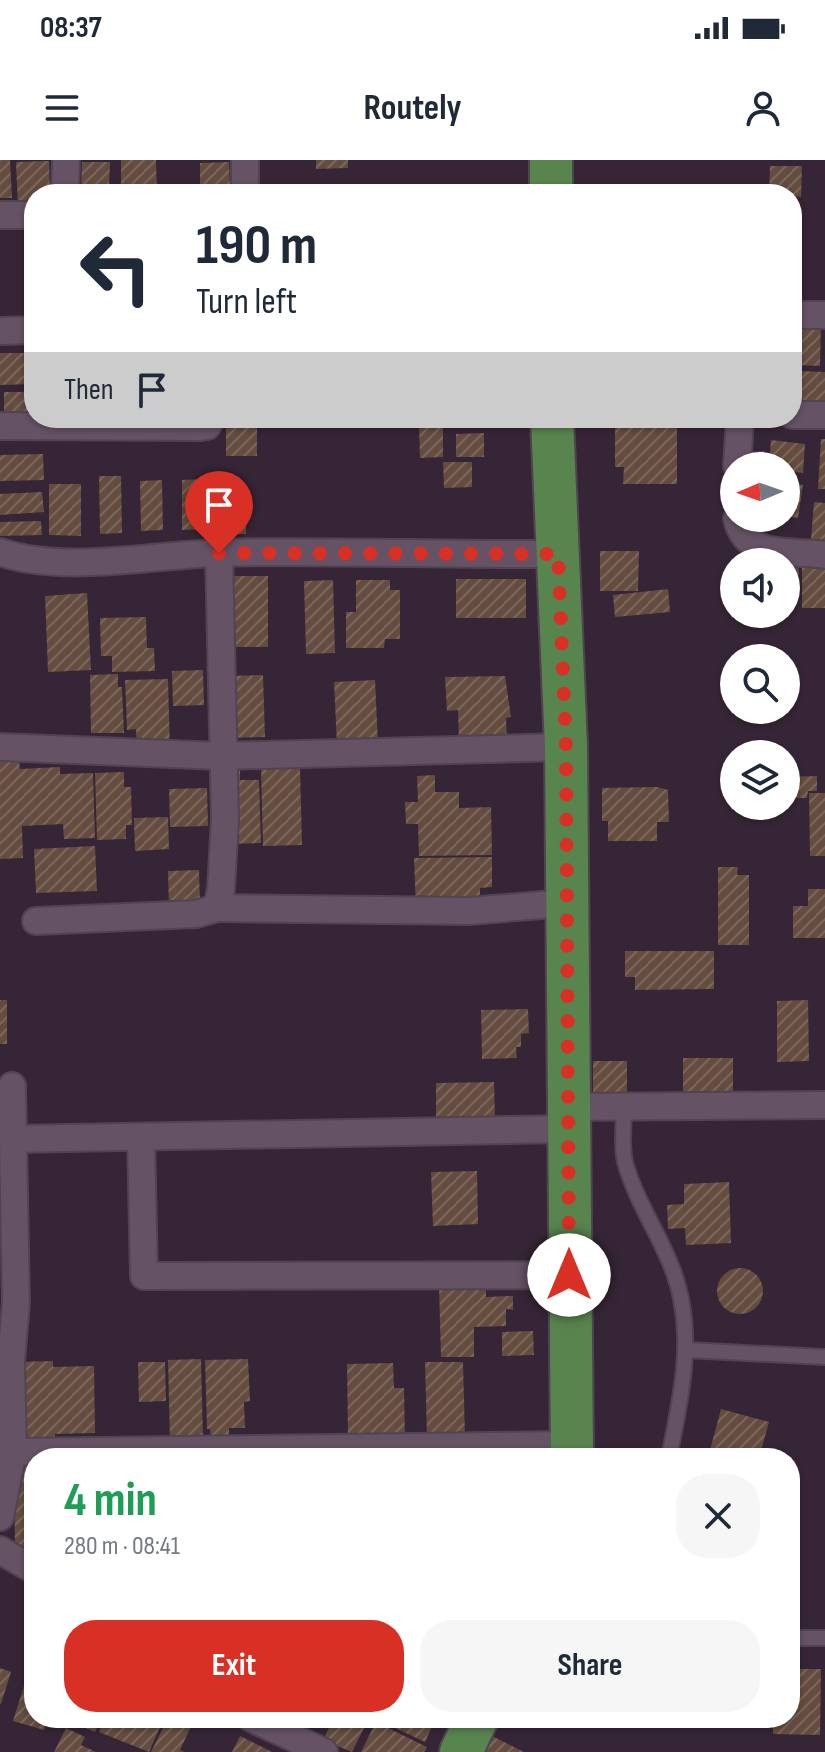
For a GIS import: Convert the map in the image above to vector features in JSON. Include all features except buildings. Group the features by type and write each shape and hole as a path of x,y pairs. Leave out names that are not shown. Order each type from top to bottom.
{"main road":[{"path":"551,160 551,184"},
{"path":"552,428 566,747 571,1448"},
{"path":"461,1752 472,1728"}],"street":[{"path":"65,184 66,160"},
{"path":"245,160 245,184"},
{"path":"0,215 24,215"},
{"path":"802,315 825,315"},
{"path":"0,331 24,330"},
{"path":"802,415 825,415"},
{"path":"0,426 24,426"},
{"path":"738,452 739,428"},
{"path":"743,532 746,539 761,549 825,555"},
{"path":"0,552 24,559 67,561 219,553 558,554"},
{"path":"217,908 225,819 221,756 219,553"},
{"path":"0,747 221,756 566,747"},
{"path":"36,921 196,914 217,908 469,911 566,903"},
{"path":"0,1517 13,1452 6,1362 16,1303 12,1086"},
{"path":"13,1139 141,1137 568,1118 624,1106 825,1105"},
{"path":"141,1137 144,1276 569,1275"},
{"path":"13,1452 24,1452"},
{"path":"0,1550 24,1564"},
{"path":"272,1728 324,1752"}],"lane":[{"path":"624,1106 624,1158 634,1188 665,1249 681,1297 687,1350 683,1393 671,1448"},
{"path":"687,1350 825,1357"},
{"path":"800,1638 825,1638"}],"route":[{"path":"219,553 410,556 558,554 566,747 569,1275"}]}
